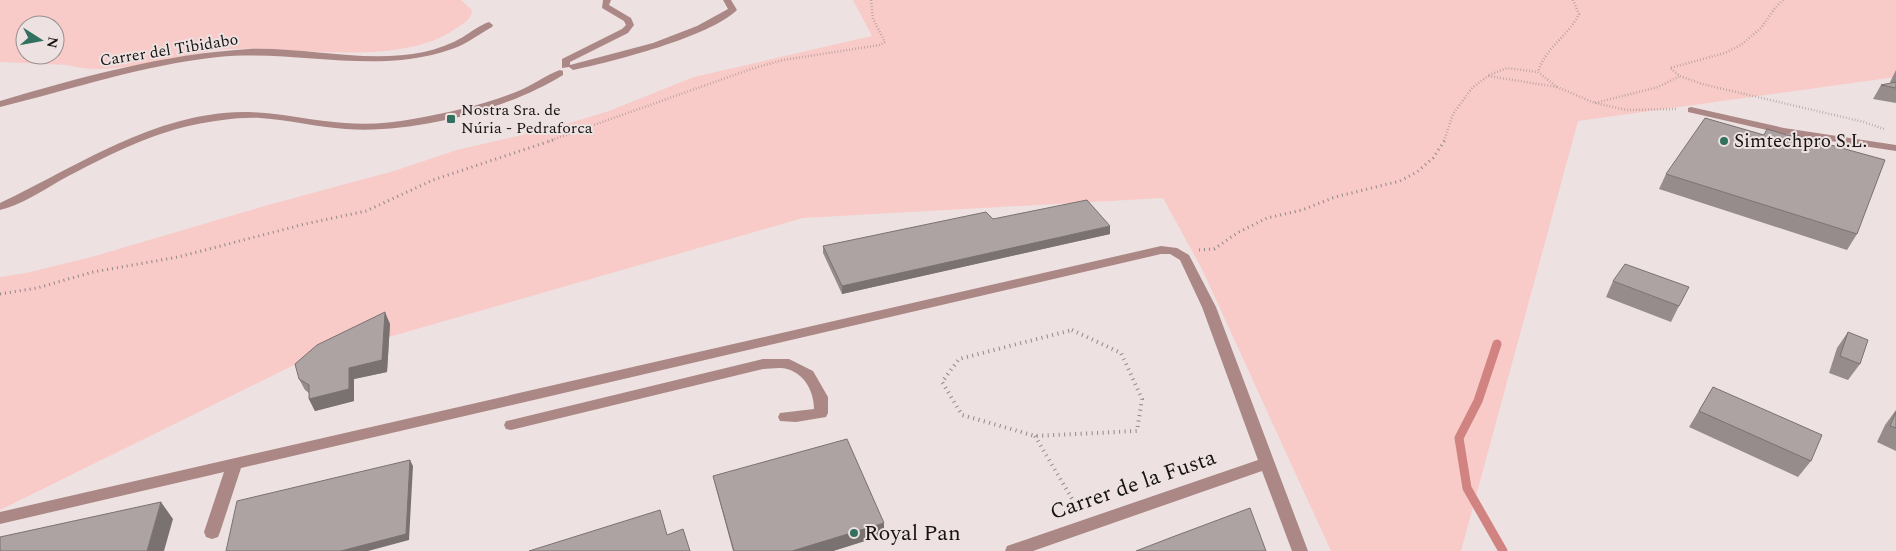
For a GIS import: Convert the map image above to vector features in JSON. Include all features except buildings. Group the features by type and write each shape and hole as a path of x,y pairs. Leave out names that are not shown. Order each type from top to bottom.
{"street":[{"path":"566,69 565,61 625,31 630,26 628,20 605,6 607,0"},
{"path":"0,207 118,147 182,124 226,117 274,115 366,127 402,123 479,108 539,86 566,69 655,44 719,20 733,10 727,0"},
{"name":"Carrer del Tibidabo","path":"0,104 91,78 212,56 278,52 371,60 404,58 451,47 489,25"},
{"path":"1691,110 1784,132 1896,148"},
{"path":"0,518 1161,250 1173,251 1185,258 1209,307 1300,551"},
{"path":"664,364 670,387"},
{"path":"511,425 763,364 789,364 808,374 821,397 820,413 785,417"},
{"name":"Carrer de la Fusta","path":"1013,551 1268,463"},
{"path":"212,532 235,464"}],"path":[{"path":"0,294 37,288 93,272 178,257 305,224 366,211 433,180 608,122 673,95 751,69 783,60 880,45 885,42 873,19 871,0"},
{"path":"1538,72 1541,60 1545,54 1568,32 1579,14 1573,0"},
{"path":"1782,0 1772,8 1769,18 1761,29 1739,46 1685,60 1670,68 1680,76 1702,84 1864,122 1888,130"},
{"path":"1173,251 1214,249 1237,233 1266,218 1302,210 1335,197 1393,183 1417,172 1433,158 1446,138 1453,114 1472,88 1488,76 1507,68 1538,72 1556,87 1595,103 1628,112 1665,108 1691,110"},
{"path":"1488,76 1511,78 1533,86 1556,87"},
{"path":"1595,103 1658,87 1680,76"},
{"path":"1035,436 1137,431 1142,399 1120,353 1072,330 959,359 942,382 962,415 1035,436 1076,503 1085,526"}],"shaded area":[{"path":"0,0 461,0 472,10 468,19 455,29 432,41 405,48 376,52 229,49 105,69 65,65 65,15 15,15 15,63 0,62"},
{"path":"853,0 1896,0 1896,77 1578,121 1461,551 1331,551 1202,269 1163,198 803,218 298,363 0,510 0,277 26,273 95,256 268,205 394,171 457,150 553,128 609,111 694,77 872,36"}],"waterway":[{"path":"1497,344 1478,401 1459,438 1467,488 1503,551"}],"place":[{"name":"Nostra Sra. de Núria - Pedraforca","path":"451,119"},
{"name":"Simtechpro S.L.","path":"1724,141"},
{"name":"Royal Pan","path":"854,533"}]}
